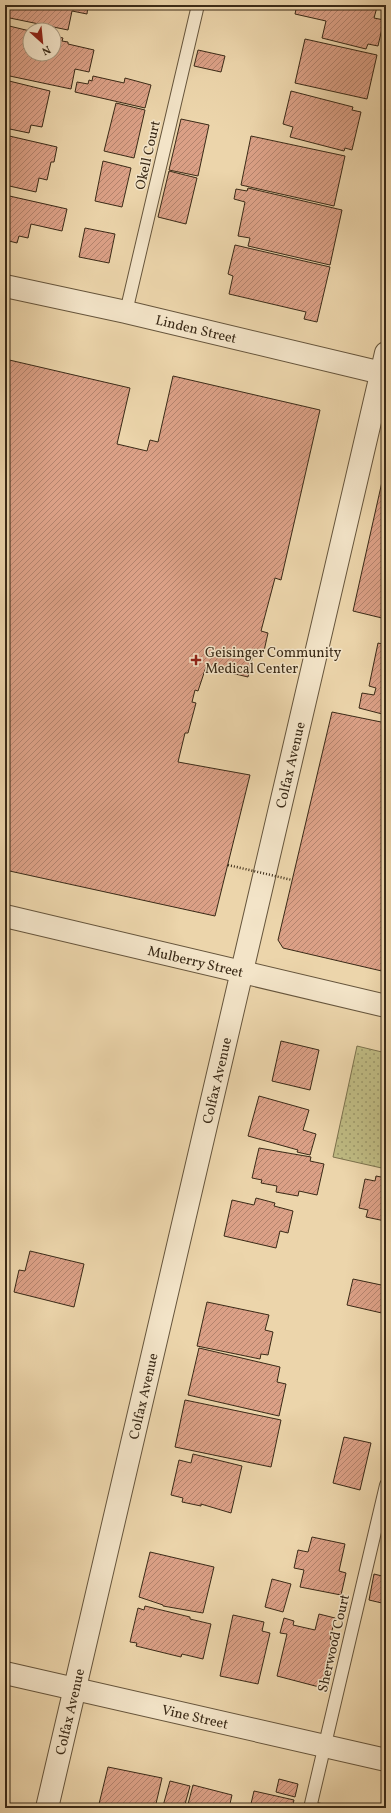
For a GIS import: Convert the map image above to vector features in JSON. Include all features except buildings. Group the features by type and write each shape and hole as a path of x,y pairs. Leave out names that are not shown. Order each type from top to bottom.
{"street":[{"name":"Linden Street","path":"5,286 384,367"},
{"name":"Colfax Avenue","path":"47,1808 241,970 384,367"},
{"name":"Mulberry Street","path":"5,916 241,970 386,1006"},
{"name":"Vine Street","path":"5,1673 386,1760"}],"lane":[{"name":"Okell Court","path":"126,312 198,5"},
{"name":"Sherwood Court","path":"310,1808 386,1485"}],"path":[{"path":"228,865 292,880"}],"shaded area":[{"path":"357,1046 386,1053 386,1169 333,1157"}],"place":[{"name":"Geisinger Community Medical Center","path":"196,660"}]}
